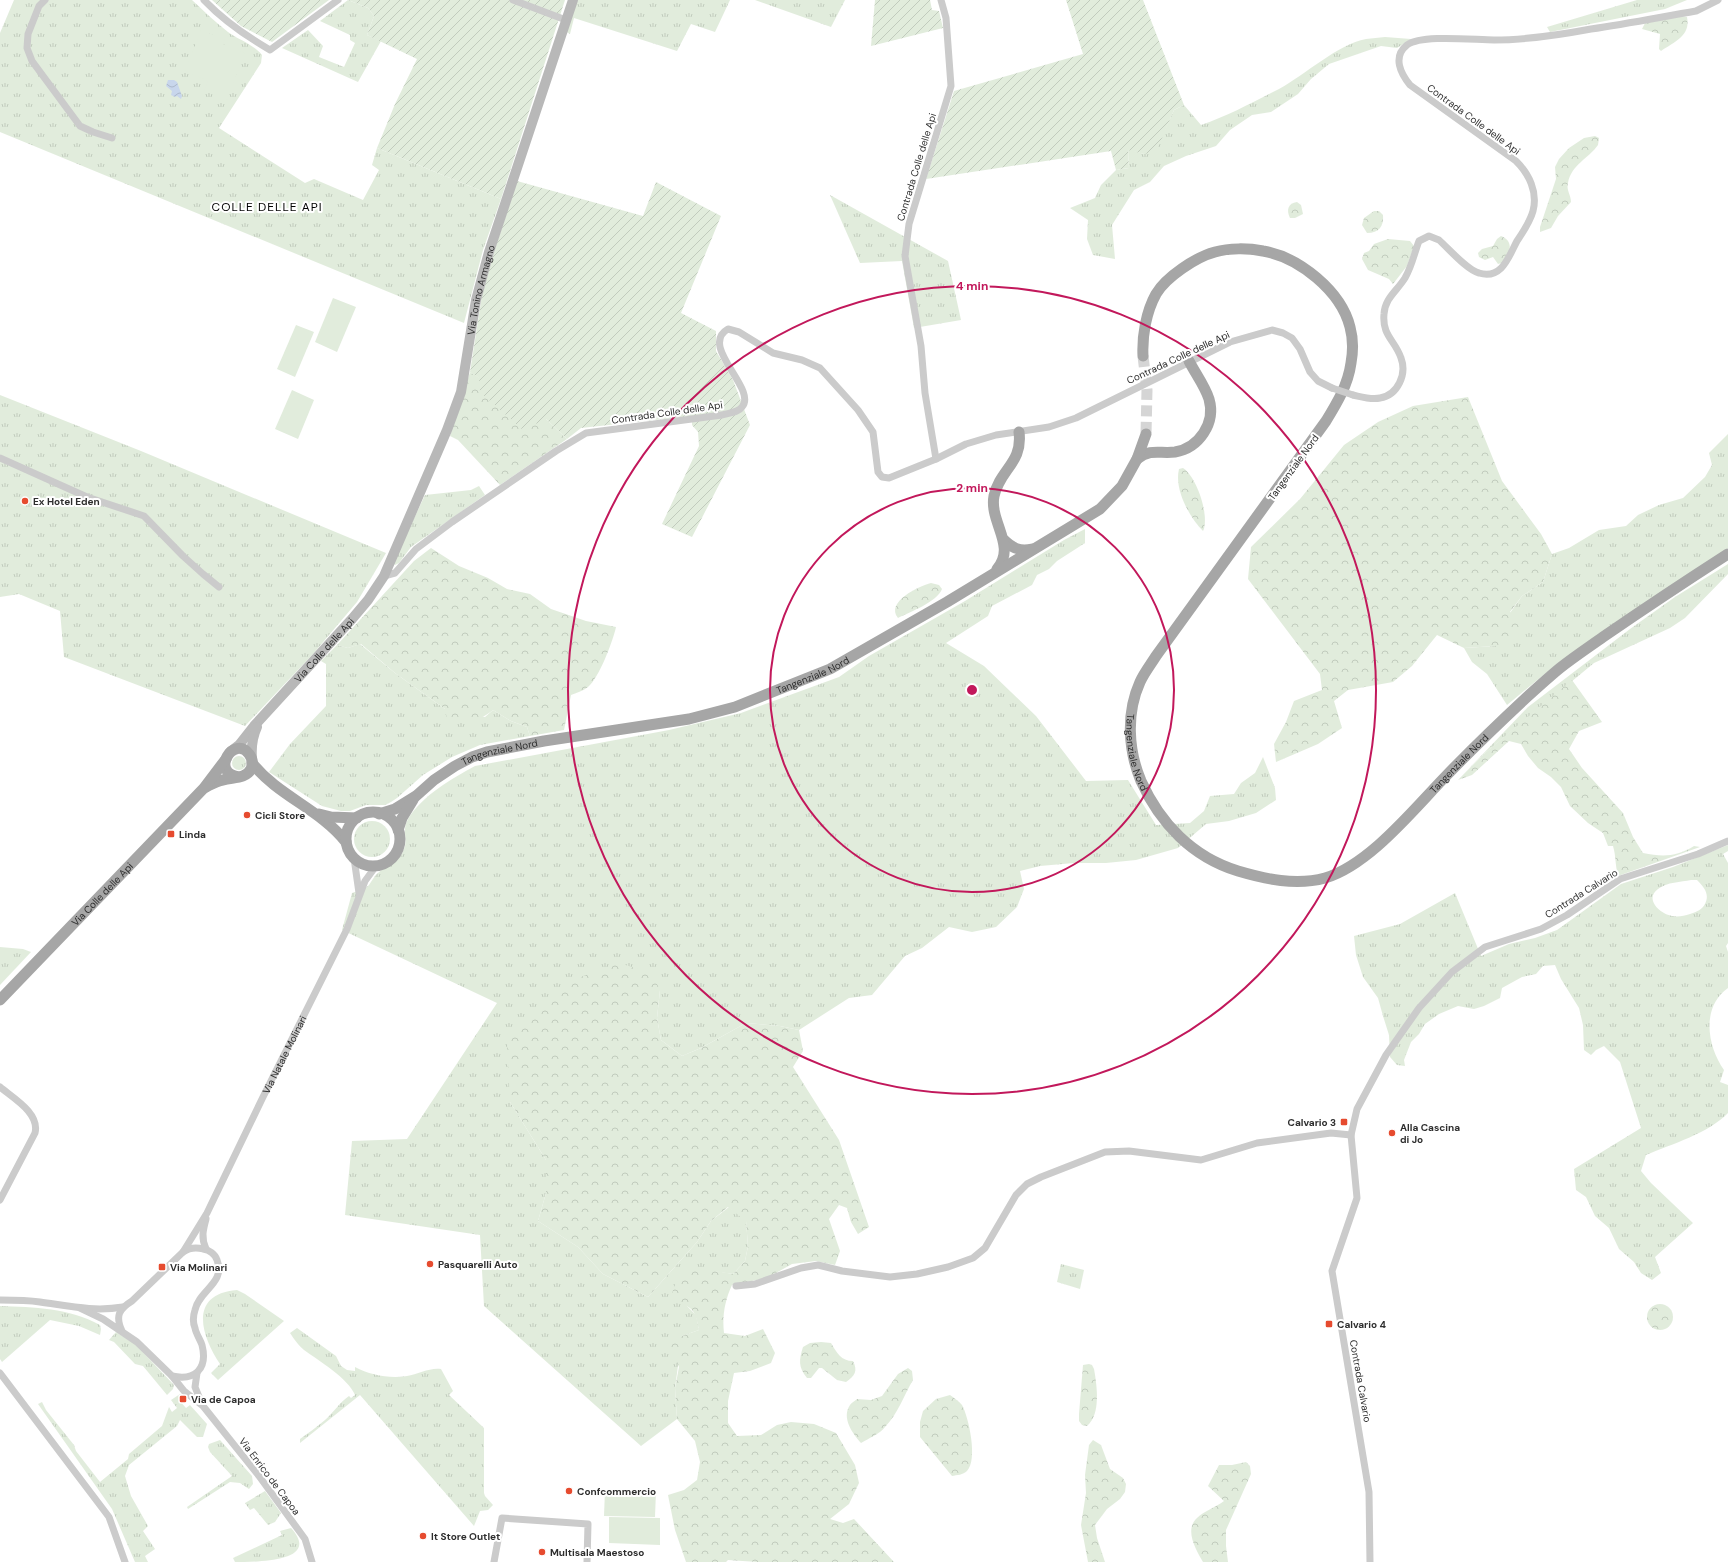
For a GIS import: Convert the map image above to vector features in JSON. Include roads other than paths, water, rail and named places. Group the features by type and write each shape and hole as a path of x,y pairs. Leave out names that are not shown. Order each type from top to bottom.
{"main road":[{"name":"Tangenziale Nord","path":"1143,356 1142,343 1146,321 1156,294 1171,278 1193,262 1214,252 1241,249 1264,251 1290,260 1308,271 1326,286 1336,300 1346,315 1351,334 1352,354 1348,379 1340,397 1326,421 1156,656 1141,679 1136,692 1131,716 1133,757 1150,800 1164,822 1183,841 1204,856 1228,868 1254,876 1298,882 1324,878 1345,870 1368,853 1387,836 1487,734 1560,668 1645,608 1728,554"},
{"path":"1137,459 1143,455 1157,451 1173,452 1188,447 1201,437 1208,423 1210,407 1209,399 1189,361"},
{"path":"995,571 1001,565 1005,548 1004,540 997,525 993,511 994,496 999,482 1016,458 1019,450 1019,432"},
{"name":"Tangenziale Nord","path":"379,814 395,809 416,796 434,780 455,766 472,757 487,752 544,741 688,719 735,707 830,668 947,602 995,571 1036,548 1100,508 1122,486 1137,459 1146,435 1157,451"},
{"path":"1004,540 1015,549 1022,551 1036,548"},
{"path":"274,785 254,778 235,776 228,771 226,767 228,755 238,749 243,750 250,755 252,761 274,785 337,830 346,842 350,854 360,863 376,866 384,864 396,853 399,842 398,830 387,817 372,813 357,818 331,817 315,813"},
{"name":"Via Colle delle Api","path":"0,1000 204,788 228,755"},
{"path":"241,776 250,771 252,761"},
{"name":"Via Colle delle Api","path":"204,788 223,780 241,776"},
{"name":"Tangenziale Nord","path":"398,830 402,818 416,796"},
{"path":"346,842 350,824 357,818"}],"street":[{"path":"45,0 39,6 28,34 27,48 32,61 80,126 112,138"},
{"path":"204,0 214,10 248,37 270,50 338,0"},
{"path":"514,0 566,20"},
{"name":"Via Tonino Armagno","path":"384,576 447,430 461,392 476,300 488,252 573,0"},
{"name":"Contrada Colle delle Api","path":"936,459 925,393 921,346 905,256 909,224 951,86 946,18 941,0"},
{"name":"Contrada Colle delle Api","path":"384,576 395,573 416,549 452,522 556,451 586,433 722,415 739,410 744,406 745,401 739,382 726,361 720,347 720,339 724,332 728,329 739,332 773,353 802,360 820,368 858,410 873,432 878,472 882,477 889,478 936,459 966,444 996,435 1049,427 1076,418 1230,342 1272,330 1292,338 1300,349 1310,372 1318,381 1332,388 1370,399 1388,396 1398,387 1403,376 1401,357 1385,331 1384,313 1388,298 1405,279 1412,265 1419,241 1429,236 1434,237 1471,269 1478,273 1486,274 1495,272 1507,263 1533,211 1533,190 1530,179 1520,164 1410,85 1402,75 1399,68 1399,60 1406,46 1413,42 1428,39 1496,40 1542,37 1696,11 1718,0"},
{"path":"0,458 87,497 144,516 202,574 219,587"},
{"name":"Via Colle delle Api","path":"228,755 352,619 368,600 384,576"},
{"name":"Via Colle delle Api","path":"252,761 252,738 261,720"},
{"name":"Contrada Calvario","path":"1370,1562 1369,1492 1332,1271 1357,1198 1351,1135 1357,1109 1386,1054 1419,1008 1452,972 1485,947 1542,929 1567,915 1620,879 1698,854 1728,841"},
{"name":"Via Natale Molinari","path":"354,858 357,871 359,895"},
{"name":"Via Natale Molinari","path":"123,1307 132,1301 183,1252 207,1213 347,929 359,895 369,874 376,866"},
{"path":"0,1087 32,1114 36,1126 0,1200"},
{"path":"736,1286 755,1284 800,1268 818,1265 842,1271 890,1277 917,1274 948,1267 974,1258 985,1248 1016,1195 1028,1184 1041,1177 1105,1152 1129,1151 1201,1160 1257,1143 1331,1133 1351,1135"},
{"name":"Via Natale Molinari","path":"206,1249 202,1235 207,1213"},
{"path":"172,1376 180,1378 192,1376 197,1373 202,1365 204,1353 195,1328 194,1311 200,1297 215,1282 220,1271 217,1258 206,1249 190,1248 183,1252"},
{"path":"0,1300 38,1302 105,1310 123,1307 119,1318 119,1324 122,1331"},
{"name":"Via Enrico de Capoa","path":"80,1308 122,1331 150,1353 184,1390 203,1406 259,1476 305,1539 312,1562"},
{"path":"0,1373 109,1517 125,1562"},
{"name":"Via Enrico de Capoa","path":"197,1373 195,1387 203,1406"},
{"path":"494,1562 502,1518 588,1524 587,1562"}],"water":[{"path":"168,80 174,80 177,82 182,96 181,99 177,96 175,97 171,95 172,91 166,86"}],"tunnel":[{"path":"1143,356 1147,390 1146,434"}],"place":[{"name":"Ex Hotel Eden","path":"25,501"},
{"name":"Cicli Store","path":"247,815"},
{"name":"Linda","path":"171,834"},
{"name":"Calvario 3","path":"1344,1122"},
{"name":"Alla Cascina di Jo","path":"1392,1133"},
{"name":"Pasquarelli Auto","path":"430,1264"},
{"name":"Via Molinari","path":"162,1267"},
{"name":"Calvario 4","path":"1329,1324"},
{"name":"Via de Capoa","path":"183,1399"},
{"name":"Confcommercio","path":"569,1491"},
{"name":"It Store Outlet","path":"423,1536"},
{"name":"Multisala Maestoso","path":"542,1552"}],"district":[{"name":"COLLE DELLE API","path":"267,207"}]}
